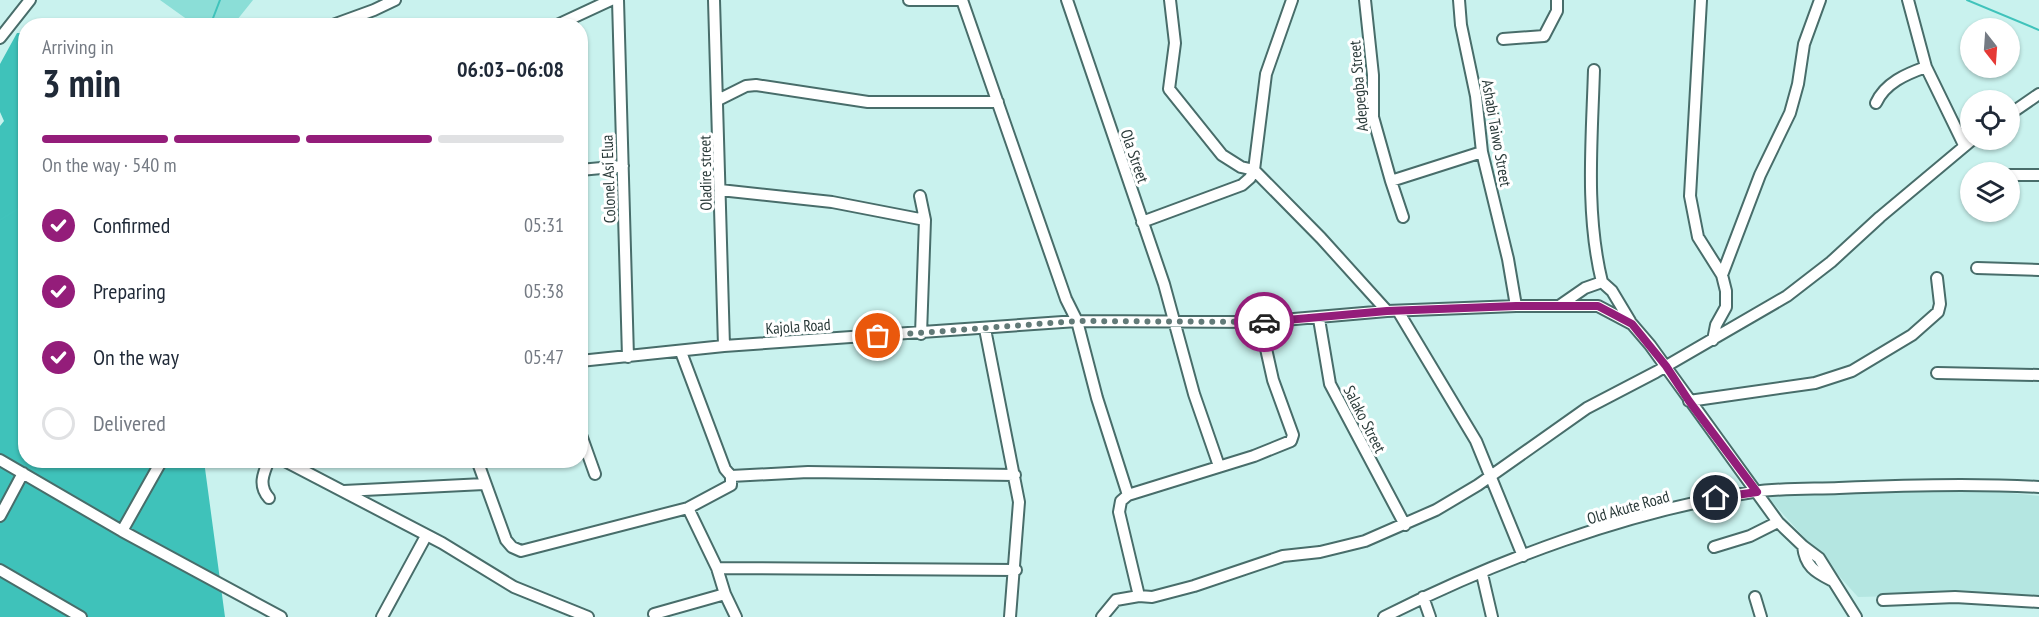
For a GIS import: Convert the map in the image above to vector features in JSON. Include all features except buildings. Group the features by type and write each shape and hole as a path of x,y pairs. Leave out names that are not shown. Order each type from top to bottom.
{"street":[{"path":"0,38 30,0"},
{"path":"352,18 395,0"},
{"path":"572,18 611,0"},
{"name":"Colonel Asi Elua","path":"618,0 627,357"},
{"name":"Oladire street","path":"714,0 724,346"},
{"path":"909,0 960,0 1066,299 1077,321 1097,398 1128,495"},
{"name":"Ola Street","path":"1067,0 1175,321 1183,357 1219,466"},
{"path":"1170,0 1175,43 1168,82 1169,90 1222,155 1241,167 1254,170 1393,311 1452,399 1492,475 1523,555"},
{"path":"1142,222 1242,185 1250,178 1254,170 1266,74 1292,0"},
{"name":"Adepegba Street","path":"1365,0 1373,75 1373,117 1403,217"},
{"name":"Ashabi Taiwo Street","path":"1459,0 1461,25 1476,96 1482,152 1508,259 1516,306"},
{"path":"1503,39 1544,36 1557,11 1557,0"},
{"path":"1701,0 1690,196 1698,237 1722,276 1726,307 1716,325 1713,340"},
{"path":"1722,276 1760,175 1790,114 1798,84 1804,44 1820,0"},
{"path":"1908,0 1926,67 1960,128"},
{"path":"1876,103 1887,86 1911,72 1926,67"},
{"path":"1594,70 1592,185 1594,236 1602,282 1617,297 1632,324"},
{"path":"718,99 746,86 756,85 868,102 998,102"},
{"path":"2020,107 2039,94"},
{"path":"1102,617 1116,600 1139,596 1152,597 1194,586 1254,563 1283,556 1320,552 1365,541 1406,525 1463,495 1587,408 1713,340 1787,296 1831,262 1960,149"},
{"path":"1391,181 1482,152"},
{"path":"588,169 623,166"},
{"path":"2020,175 2039,176"},
{"path":"720,190 832,202 925,220"},
{"path":"920,196 925,220 921,334"},
{"path":"1977,268 2039,270"},
{"path":"1689,401 1815,383 1852,371 1912,335 1938,312 1940,304 1937,278"},
{"path":"1559,306 1585,288 1602,282"},
{"name":"Kajola Road","path":"588,360 724,346 921,334 1077,321 1260,322 1319,319 1393,311 1516,306 1598,306 1632,324 1666,366 1778,522 1803,546 1804,559 1810,568 1831,580 1856,617"},
{"name":"Salako Street","path":"1319,319 1330,384 1406,525"},
{"path":"1139,596 1119,512 1121,501 1128,495 1291,441 1293,435 1273,380 1260,322"},
{"path":"985,329 1019,502 1016,570 1010,617"},
{"path":"479,468 506,540 512,547 521,550 612,530 688,508 722,491 730,484 731,476 725,469 681,352"},
{"path":"1937,373 2039,375"},
{"path":"588,454 595,474"},
{"path":"0,460 122,531 281,617"},
{"path":"122,531 157,468"},
{"path":"267,468 262,484 263,491 269,498"},
{"path":"298,468 426,536 514,587 541,600 588,617"},
{"path":"731,476 790,472 1015,476"},
{"path":"0,516 23,473"},
{"path":"343,492 484,484"},
{"name":"Old Akute Road","path":"1384,617 1423,597 1523,555 1689,505 1757,492 1977,484 2039,487"},
{"path":"688,508 717,568 725,594 736,617"},
{"path":"1714,547 1750,536 1778,522"},
{"path":"382,617 426,536"},
{"path":"717,568 1016,570"},
{"path":"0,570 81,617"},
{"path":"1482,574 1492,617"},
{"path":"654,614 725,594"},
{"path":"1423,597 1430,617"},
{"path":"1755,597 1761,617"},
{"path":"1883,600 1955,597 2039,602"}],"shaded area":[{"path":"160,0 253,0 239,18 185,18"},
{"path":"18,33 18,468 205,468 225,617 0,617 0,126 4,121 0,112 0,64"},
{"path":"1974,489 2039,496 2039,596 1979,594 1858,597 1765,494"}],"waterway":[{"path":"213,18 220,0"},
{"path":"1967,0 2039,30"},
{"path":"0,220 18,209"}],"way so far":[{"path":"878,336 1077,321 1264,322"}],"route":[{"path":"1264,322 1319,319 1387,311 1516,306 1598,306 1616,313 1632,324 1666,366 1689,401 1757,492 1716,498"}]}
